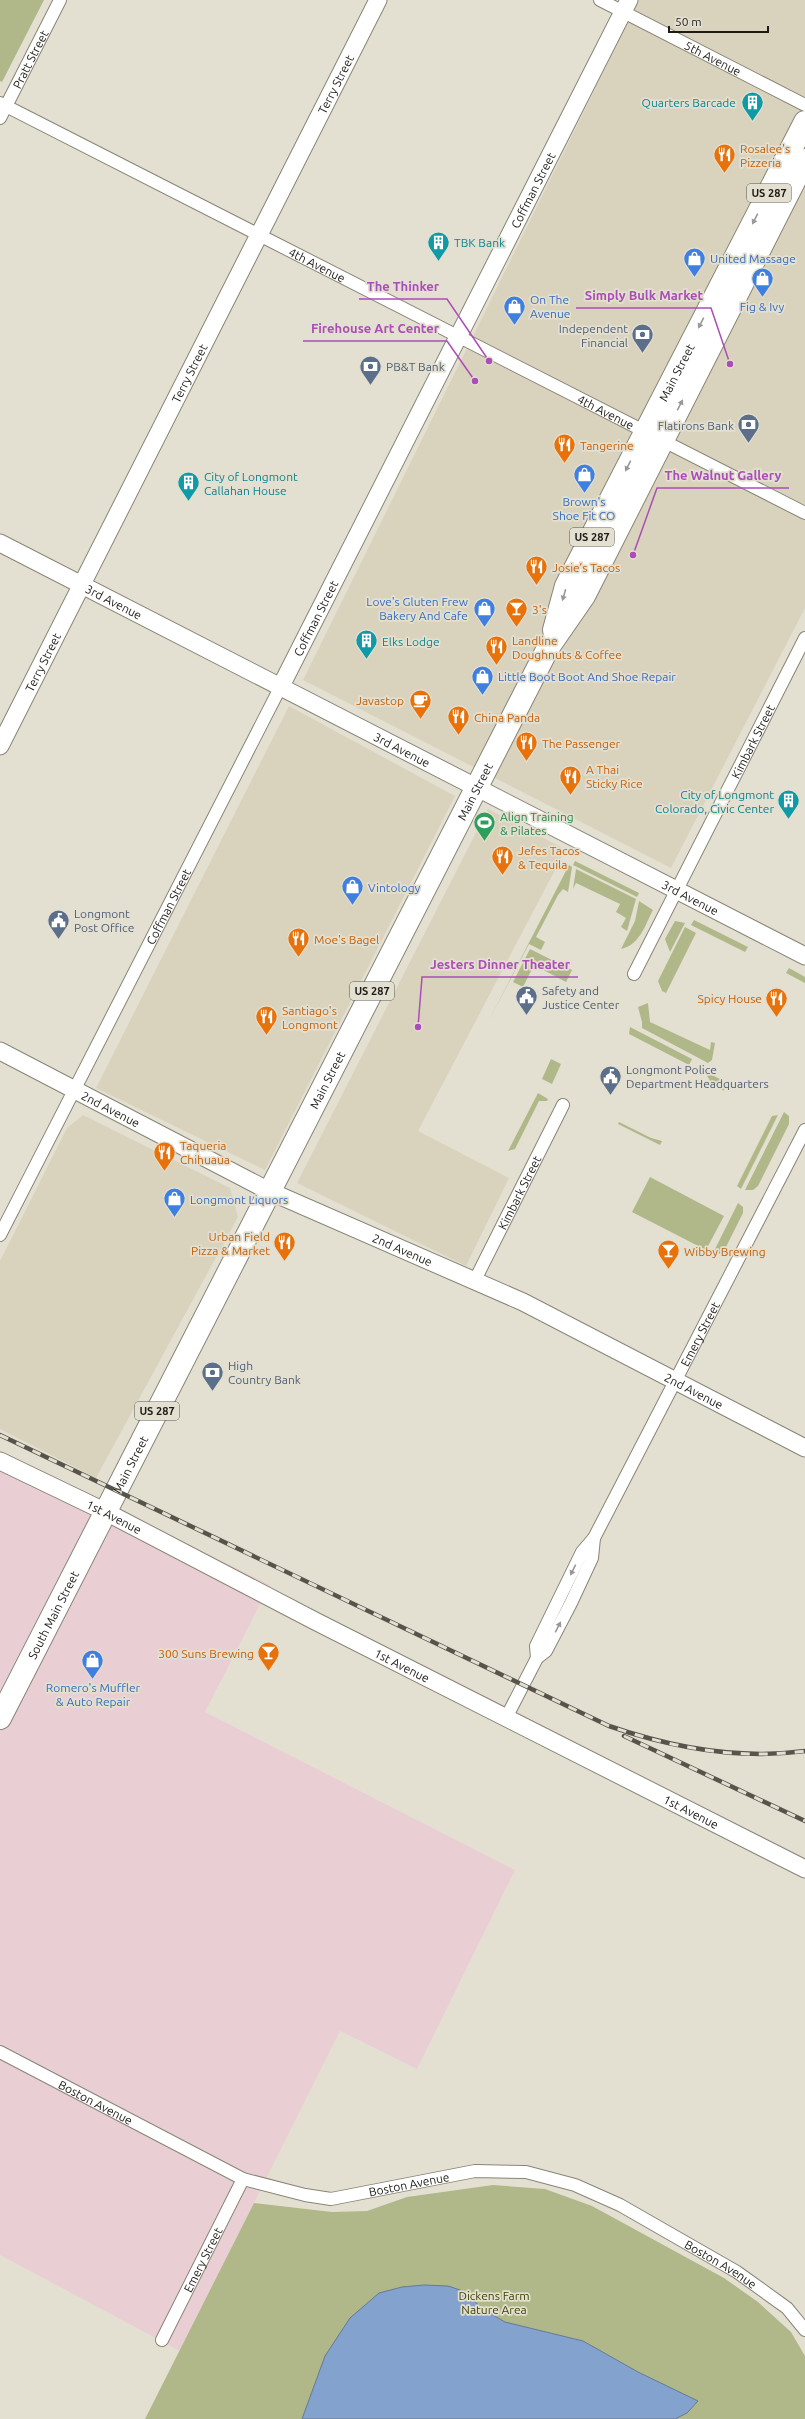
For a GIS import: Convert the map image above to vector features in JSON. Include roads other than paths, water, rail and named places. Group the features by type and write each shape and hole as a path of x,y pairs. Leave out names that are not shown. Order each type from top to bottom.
{"highway":[{"name":"Main Street","path":"654,436 805,122"},
{"name":"Main Street","path":"106,1512 548,648 566,586 654,436 805,160"},
{"name":"South Main Street","path":"0,1718 106,1512"}],"street":[{"name":"Pratt Street","path":"0,118 3,104 60,0"},
{"name":"Terry Street","path":"0,746 80,585 378,0"},
{"name":"5th Avenue","path":"600,0 626,6 805,105"},
{"name":"Coffman Street","path":"0,1235 281,686 626,6"},
{"name":"4th Avenue","path":"3,104 805,513"},
{"name":"3rd Avenue","path":"0,543 805,956"},
{"name":"Kimbark Street","path":"634,974 805,638"},
{"name":"2nd Avenue","path":"0,1052 269,1191 523,1302 805,1448"},
{"name":"Kimbark Street","path":"475,1280 563,1105"},
{"name":"Emery Street","path":"506,1718 536,1658 546,1651 592,1558 594,1538 674,1380 805,1130"},
{"name":"1st Avenue","path":"0,1461 106,1512 506,1718 805,1869"},
{"name":"Boston Avenue","path":"0,2052 243,2180 331,2199 475,2171 526,2172 575,2185 620,2205 737,2272 787,2308 805,2330"},
{"name":"Emery Street","path":"162,2340 243,2180"}],"water":[{"path":"424,2285 448,2286 466,2292 481,2308 505,2322 583,2341 638,2372 698,2401 687,2413 675,2419 302,2419 325,2356 350,2318 379,2293 402,2287"}],"railway":[{"path":"0,1435 609,1726 633,1734 681,1746 706,1750 755,1754 805,1751"},
{"path":"624,1736 805,1821"}],"place":[{"name":"Quarters Barcade","path":"752,122"},
{"name":"Rosalee's Pizzeria","path":"725,174"},
{"name":"TBK Bank","path":"438,262"},
{"name":"United Massage","path":"694,278"},
{"name":"Fig & Ivy","path":"762,298"},
{"name":"On The Avenue","path":"515,326"},
{"name":"Independent Financial","path":"643,354"},
{"name":"The Thinker","path":"489,361"},
{"name":"Simply Bulk Market","path":"730,364"},
{"name":"Firehouse Art Center","path":"475,381"},
{"name":"PB&T Bank","path":"371,386"},
{"name":"Flatirons Bank","path":"749,444"},
{"name":"Tangerine","path":"565,464"},
{"name":"Brown's Shoe Fit CO","path":"584,494"},
{"name":"City of Longmont Callahan House","path":"189,502"},
{"name":"The Walnut Gallery","path":"633,555"},
{"name":"Josie’s Tacos","path":"537,586"},
{"name":"Love's Gluten Frew Bakery And Cafe","path":"484,628"},
{"name":"3's","path":"516,628"},
{"name":"Elks Lodge","path":"366,660"},
{"name":"Landline Doughnuts & Coffee","path":"496,666"},
{"name":"Little Boot Boot And Shoe Repair","path":"483,696"},
{"name":"Javastop","path":"420,720"},
{"name":"China Panda","path":"459,736"},
{"name":"The Passenger","path":"527,762"},
{"name":"A Thai Sticky Rice","path":"571,796"},
{"name":"City of Longmont Colorado, Civic Center","path":"789,820"},
{"name":"Align Training & Pilates","path":"484,842"},
{"name":"Jefes Tacos & Tequila","path":"503,876"},
{"name":"Vintology","path":"352,906"},
{"name":"Longmont Post Office","path":"59,940"},
{"name":"Moe's Bagel","path":"298,958"},
{"name":"Safety and Justice Center","path":"526,1016"},
{"name":"Spicy House","path":"777,1018"},
{"name":"Jesters Dinner Theater","path":"418,1027"},
{"name":"Santiago's Longmont","path":"266,1036"},
{"name":"Longmont Police Department Headquarters","path":"611,1096"},
{"name":"Taqueria Chihuaua","path":"165,1172"},
{"name":"Longmont Liquors","path":"174,1218"},
{"name":"Urban Field Pizza & Market","path":"285,1262"},
{"name":"Wibby Brewing","path":"668,1270"},
{"name":"High Country Bank","path":"212,1392"},
{"name":"300 Suns Brewing","path":"269,1672"},
{"name":"Romero's Muffler & Auto Repair","path":"93,1680"}],"park label":[{"name":"Dickens Farm Nature Area","path":"494,2302"}]}
